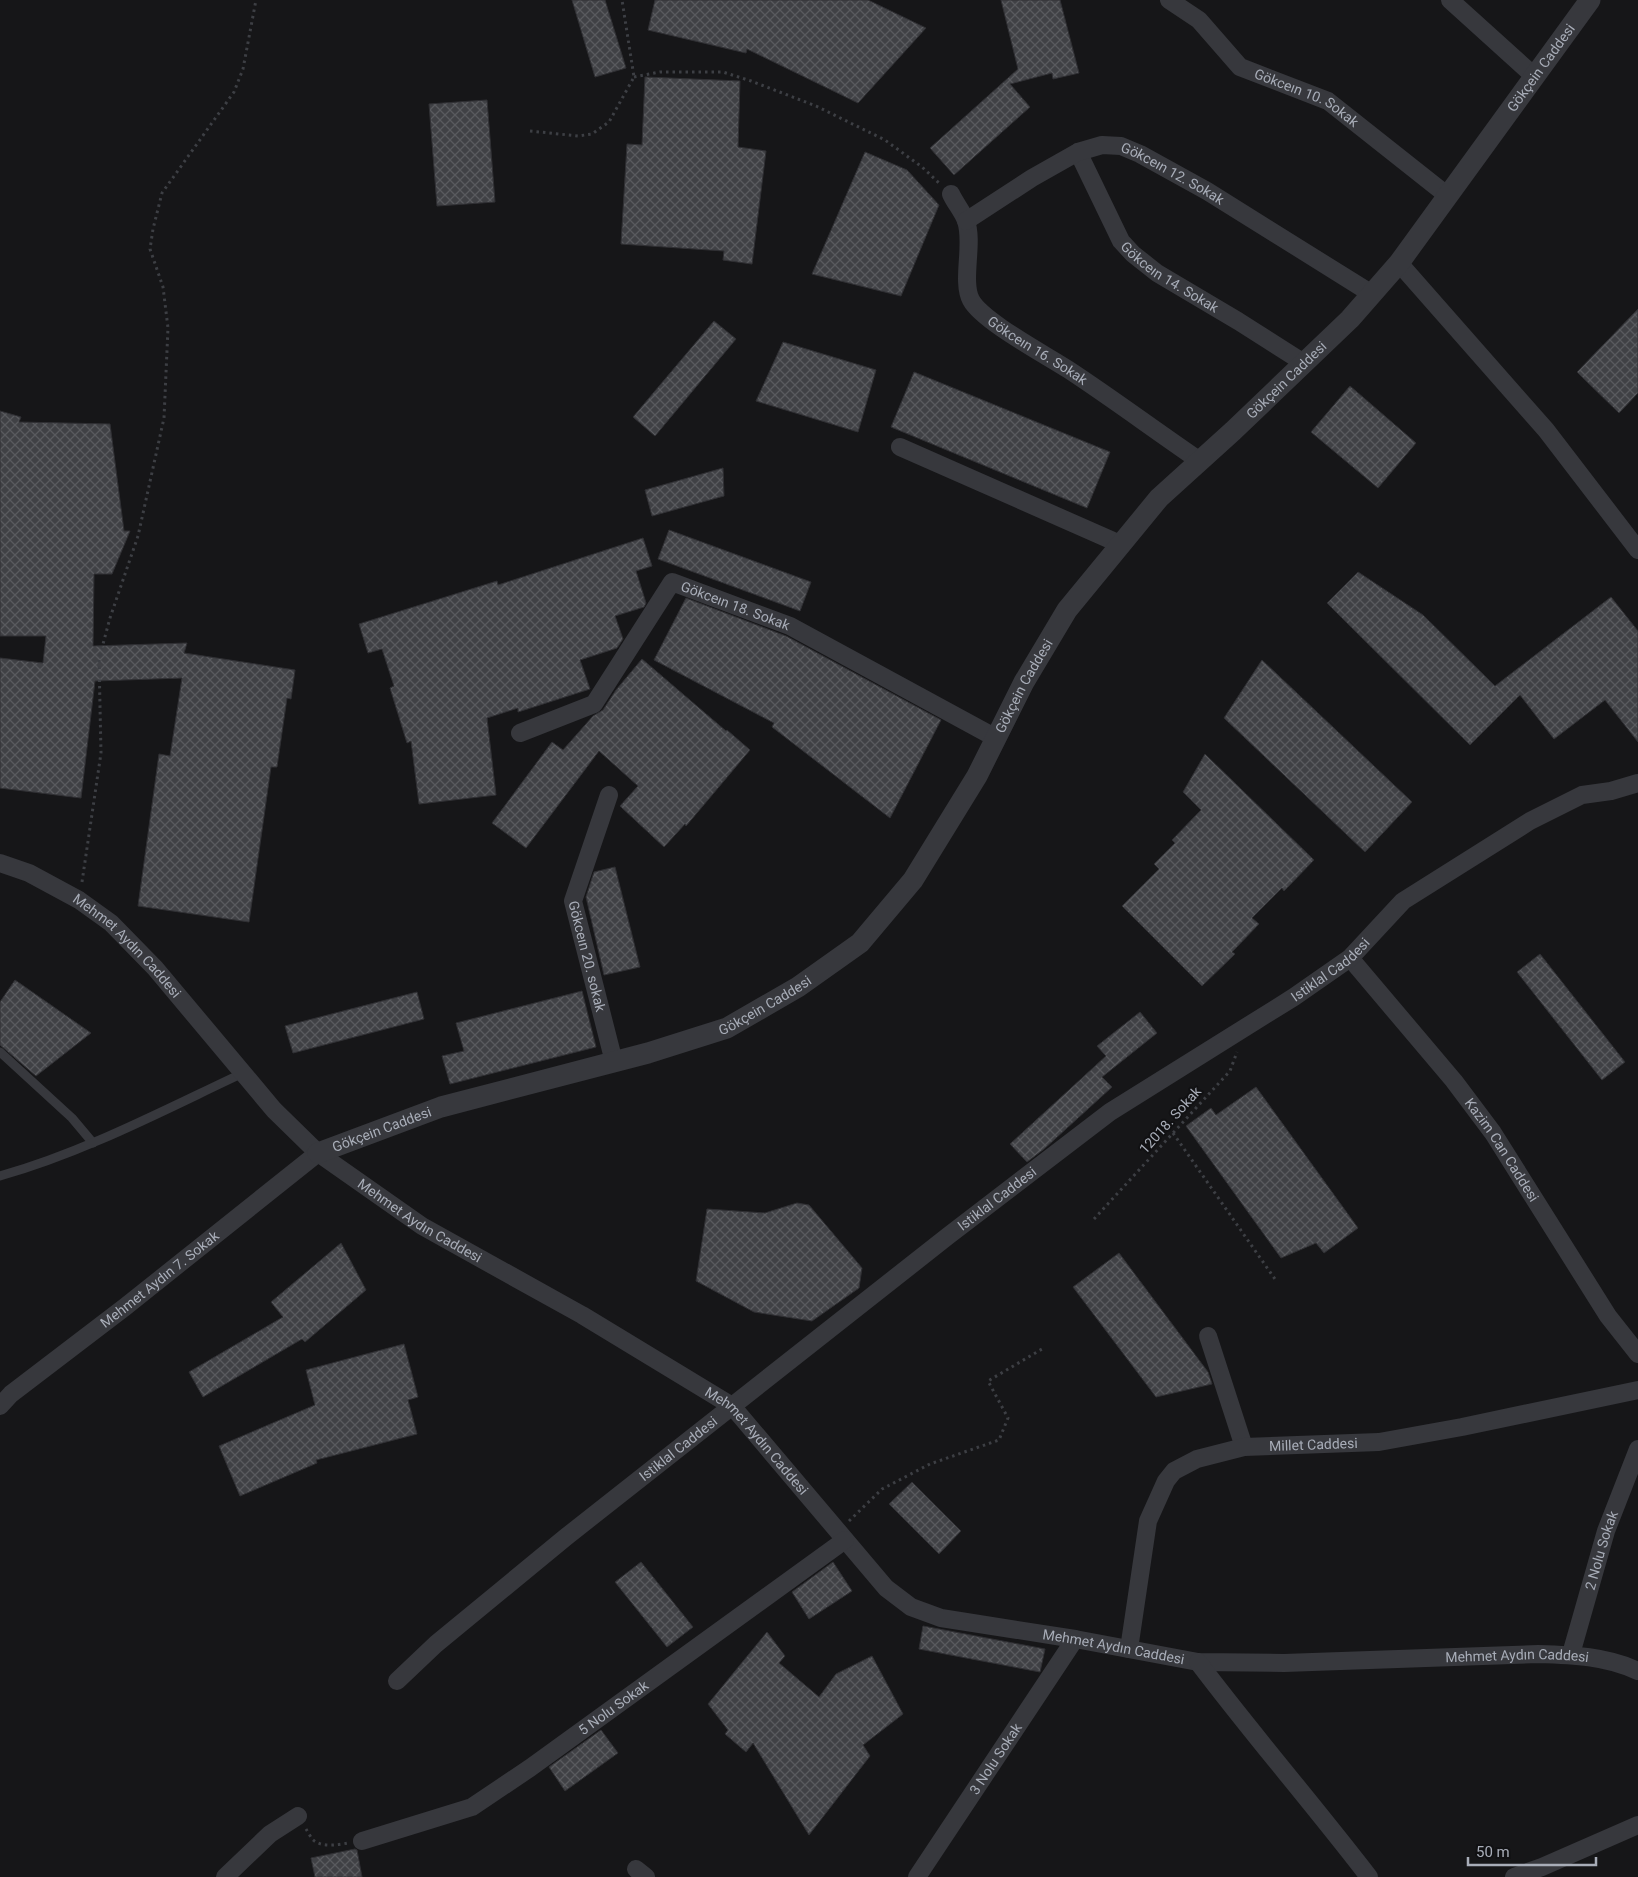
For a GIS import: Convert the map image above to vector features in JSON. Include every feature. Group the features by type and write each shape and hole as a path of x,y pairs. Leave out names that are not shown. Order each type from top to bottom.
{"street":[{"name":"Gökceın 10. Sokak","path":"1169,0 1199,20 1240,67 1328,101 1448,196"},
{"path":"1450,0 1534,76"},
{"name":"Gökçein Caddesi","path":"318,1153 441,1107 648,1053 727,1028 798,987 860,943 913,880 977,776 1024,682 1067,610 1159,498 1350,319 1399,263 1590,0"},
{"name":"Gökceın 12. Sokak","path":"966,221 1032,178 1078,152 1102,145 1121,146 1140,154 1207,191 1372,294"},
{"name":"Gökceın 14. Sokak","path":"1078,152 1121,241 1134,254 1156,273 1238,321 1304,363"},
{"name":"Gökceın 16. Sokak","path":"951,194 966,221 969,253 968,290 969,297 976,308 1200,461"},
{"path":"1399,263 1546,430 1638,550"},
{"path":"900,447 1120,544"},
{"name":"Gökceın 18. Sokak","path":"520,733 594,704 672,582 790,626 996,738"},
{"name":"Istiklal Caddesi","path":"397,1681 436,1644 566,1537 948,1236 1110,1112 1294,997 1350,958 1403,901 1530,821 1582,795 1636,786"},
{"name":"Gökceın 20. sokak","path":"609,796 573,901 614,1062"},
{"name":"Mehmet Aydın Caddesi","path":"0,863 29,873 79,900 110,923 155,968 274,1110 318,1153 422,1226 582,1315 732,1406 886,1588 911,1607 941,1618 1075,1639 1198,1662 1284,1663 1571,1654 1602,1658 1638,1671"},
{"name":"Kazim Can Caddesi","path":"1350,958 1454,1081 1493,1133 1608,1316 1638,1354"},
{"name":"Mehmet Aydın 7. Sokak","path":"0,1406 11,1394 125,1307 318,1153"},
{"path":"1208,1336 1244,1447"},
{"name":"Millet Caddesi","path":"1129,1649 1148,1521 1166,1481 1174,1471 1197,1459 1244,1447 1379,1442 1462,1427 1638,1390"},
{"name":"2 Nolu Sokak","path":"1571,1654 1606,1531 1638,1449"},
{"name":"5 Nolu Sokak","path":"362,1841 472,1807 530,1768 842,1536"},
{"name":"3 Nolu Sokak","path":"918,1877 1075,1639"},
{"path":"1198,1662 1239,1717 1325,1820 1369,1877"},
{"path":"225,1877 270,1834 298,1816"},
{"path":"1514,1877 1546,1872 1638,1825"}],"lane":[{"path":"0,1052 72,1118 93,1143"},
{"path":"0,1176 25,1169 93,1143 243,1073"}],"path":[{"path":"79,900 101,753 99,659 110,618 138,536 164,418 168,328 163,287 150,249 153,229 162,193 234,92 243,69 256,0"},
{"path":"530,131 578,136 592,134 609,122 634,77 622,0"},
{"path":"634,77 660,72 723,72 751,81 816,106 885,140 922,167 951,194"},
{"name":"12018. Sokak","path":"1094,1220 1230,1071 1247,1026"},
{"path":"1173,1133 1277,1282"},
{"path":"842,1536 882,1489 930,1464 999,1440 1008,1418 988,1381 1042,1349"},
{"path":"298,1816 312,1839 317,1842 327,1845 362,1841"}],"building":[{"path":"572,0 605,0 626,68 595,77"},
{"path":"655,0 868,0 926,28 858,103 747,49 746,53 648,30"},
{"path":"1001,0 1060,0 1079,73 1053,79 1052,73 1010,84 1030,107 954,175 930,148 1018,69"},
{"path":"645,77 740,81 738,147 766,151 752,264 723,260 724,251 621,244 627,144 642,145"},
{"path":"487,100 495,202 437,206 429,104"},
{"path":"865,152 907,170 939,205 901,296 812,274"},
{"path":"1638,309 1638,393 1619,413 1577,372"},
{"path":"714,321 736,339 655,436 633,417"},
{"path":"783,342 876,370 858,432 756,401"},
{"path":"914,372 1110,452 1087,508 891,427"},
{"path":"1350,386 1416,443 1378,488 1311,432"},
{"path":"0,411 21,417 19,422 110,424 124,531 130,531 112,574 94,574 93,646 187,643 184,653 295,670 291,699 287,698 277,767 271,767 249,922 138,906 159,754 170,756 182,678 95,681 81,798 0,788 0,658 43,663 46,636 0,636"},
{"path":"723,468 724,496 652,516 645,490"},
{"path":"669,530 811,582 800,611 658,559"},
{"path":"643,538 652,566 636,571 646,603 644,607 615,616 623,639 617,648 580,660 590,689 518,712 518,708 487,718 496,795 419,804 411,741 407,743 390,688 394,686 382,649 368,653 359,624 497,581 498,585"},
{"path":"1358,572 1423,615 1495,686 1611,597 1638,631 1638,742 1605,700 1554,739 1520,695 1470,745 1327,603"},
{"path":"686,598 786,636 941,720 890,818 772,727 774,723 654,660"},
{"path":"642,659 750,750 686,826 685,824 664,847 620,806 638,786 599,751 526,848 492,823 552,742 563,750 593,716 603,710 616,690"},
{"path":"1262,660 1412,802 1365,852 1224,718"},
{"path":"1205,754 1314,860 1284,891 1282,888 1252,918 1259,924 1232,952 1235,954 1202,986 1122,906 1159,869 1154,864 1175,843 1172,840 1201,810 1183,792"},
{"path":"615,867 640,967 604,975 586,897 594,872"},
{"path":"1540,954 1625,1062 1602,1080 1517,972"},
{"path":"15,980 91,1033 36,1076 0,1045 0,1002"},
{"path":"582,991 596,1047 450,1084 442,1056 464,1051 456,1023"},
{"path":"417,992 424,1019 293,1053 285,1026"},
{"path":"1140,1012 1157,1033 1102,1077 1112,1087 1027,1162 1010,1144 1106,1056 1097,1046"},
{"path":"1256,1087 1358,1228 1324,1253 1316,1243 1281,1258 1186,1126 1211,1108 1216,1115"},
{"path":"797,1203 809,1205 862,1268 859,1288 812,1321 754,1312 696,1281 707,1209 765,1213"},
{"path":"341,1243 366,1290 305,1342 302,1339 203,1397 189,1372 283,1317 271,1302"},
{"path":"1119,1253 1208,1372 1212,1384 1156,1397 1073,1287"},
{"path":"404,1344 418,1397 408,1400 417,1434 316,1460 317,1463 240,1496 219,1446 315,1405 306,1370"},
{"path":"912,1482 961,1531 939,1554 889,1504"},
{"path":"641,1562 693,1627 667,1647 615,1582"},
{"path":"833,1562 852,1591 809,1619 792,1592"},
{"path":"923,1626 1045,1649 1040,1672 919,1649"},
{"path":"767,1632 785,1656 779,1663 819,1697 836,1674 872,1656 903,1714 863,1745 870,1756 809,1835 753,1743 746,1752 725,1734 728,1730 708,1704"},
{"path":"601,1730 618,1753 565,1791 549,1767"},
{"path":"357,1850 362,1877 315,1877 311,1858"}]}
